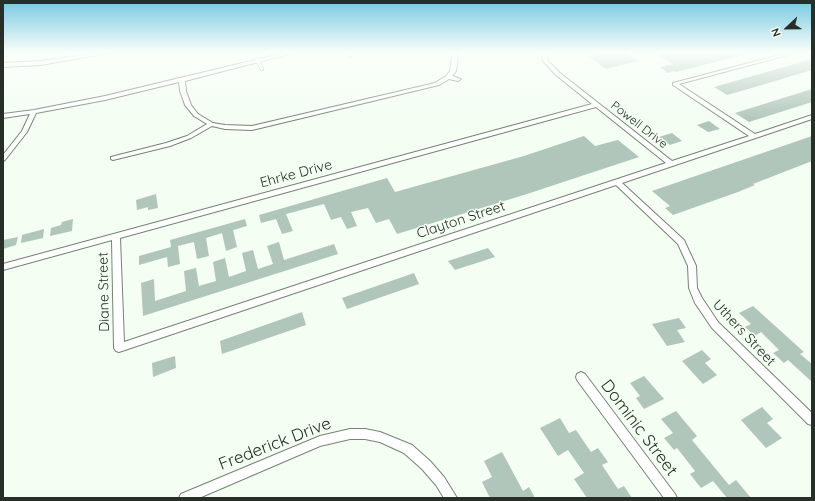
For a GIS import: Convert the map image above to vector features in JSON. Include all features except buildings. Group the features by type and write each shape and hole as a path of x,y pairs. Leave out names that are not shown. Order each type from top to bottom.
{"street":[{"path":"3,116 34,112 199,75"},
{"name":"Powell Drive","path":"561,75 596,105 672,164"},
{"path":"708,75 675,84 754,136"},
{"path":"182,80 183,91 188,105 196,115 211,124 238,128 264,125 429,86 437,84 448,77 458,79"},
{"name":"Ehrke Drive","path":"3,267 596,105"},
{"path":"3,159 25,131 34,112"},
{"name":"Clayton Street","path":"119,348 812,118"},
{"path":"113,158 174,143 211,124"},
{"name":"Uthers Street","path":"617,182 681,242 692,266 693,288 698,300 715,325 812,420"},
{"name":"Diane Street","path":"116,236 119,348"},
{"name":"Dominic Street","path":"581,377 671,498"},
{"name":"Frederick Drive","path":"185,498 320,441 350,434 365,434 380,437 408,449 426,465 440,481 451,498"}]}
